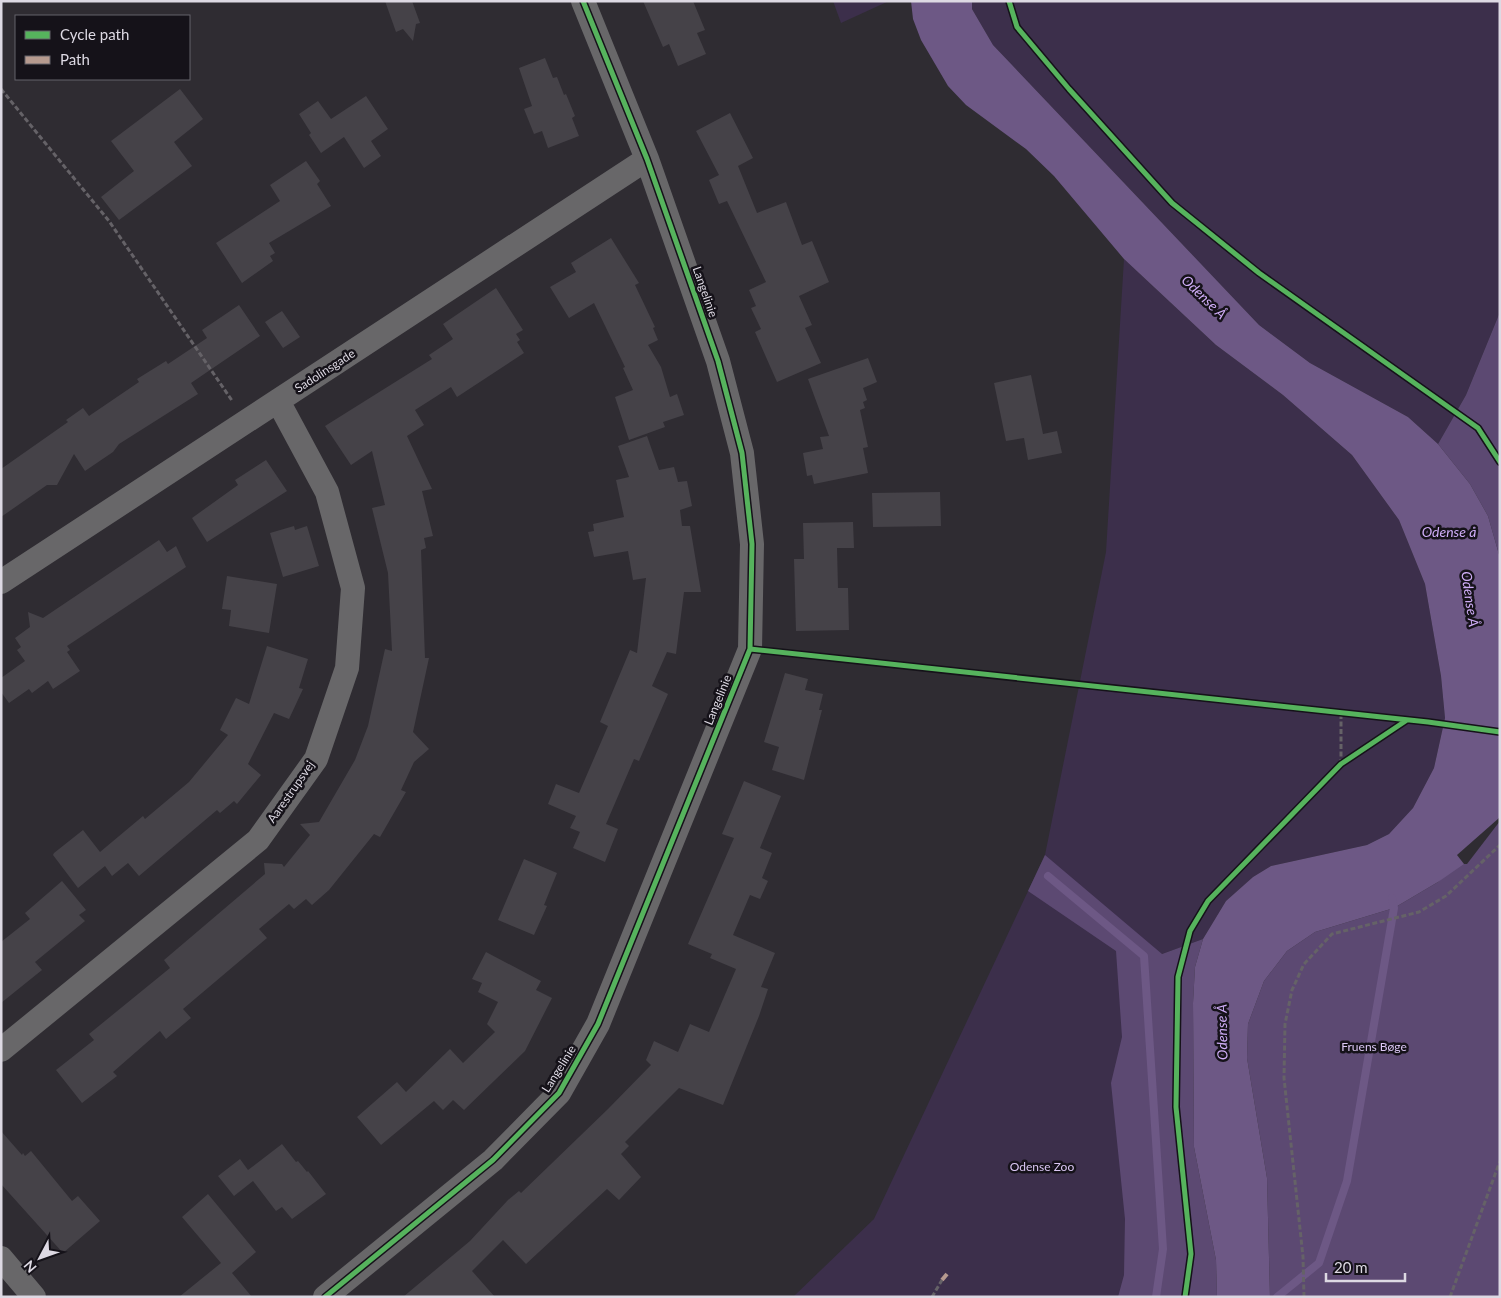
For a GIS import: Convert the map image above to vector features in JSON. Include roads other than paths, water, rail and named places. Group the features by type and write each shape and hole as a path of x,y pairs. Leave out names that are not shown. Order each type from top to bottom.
{"street":[{"name":"Langelinie","path":"325,1297 493,1160 558,1093 598,1024 750,649 752,544 742,453 718,361 647,158 583,1"},
{"name":"Sadolinsgade","path":"1,582 647,158"},
{"name":"Aarestrupsvej","path":"1,1050 258,840 316,759 347,668 353,588 327,492 278,401"},
{"path":"1,1258 34,1297"}],"water":[{"name":"Odense å","path":"911,1 972,1 972,9 993,45 1259,325 1310,363 1408,417 1438,444 1470,484 1488,516 1500,558 1499,818 1464,864 1438,882 1394,908 1315,932 1287,951 1264,981 1248,1024 1247,1058 1267,1178 1270,1297 1217,1297 1216,1260 1194,1147 1193,1003 1195,967 1203,939 1226,901 1253,877 1271,866 1367,845 1389,834 1413,808 1434,768 1445,718 1441,676 1425,584 1399,520 1352,455 1283,395 1216,345 1124,259 1054,176 1026,149 966,105 948,86 921,40 913,19"}],"waterway":[{"path":"1048,876 1144,956 1163,1249 1156,1297"},
{"path":"1277,1297 1319,1263 1347,1181 1394,908 1392,898"}],"water label":[{"name":"Odense Å","path":"1204,297"},
{"name":"Odense Å","path":"1470,599"},
{"name":"Odense Å","path":"1222,1032"}],"park label":[{"name":"Fruens Bøge","path":"1374,1047"},
{"name":"Odense Zoo","path":"1042,1167"}]}
